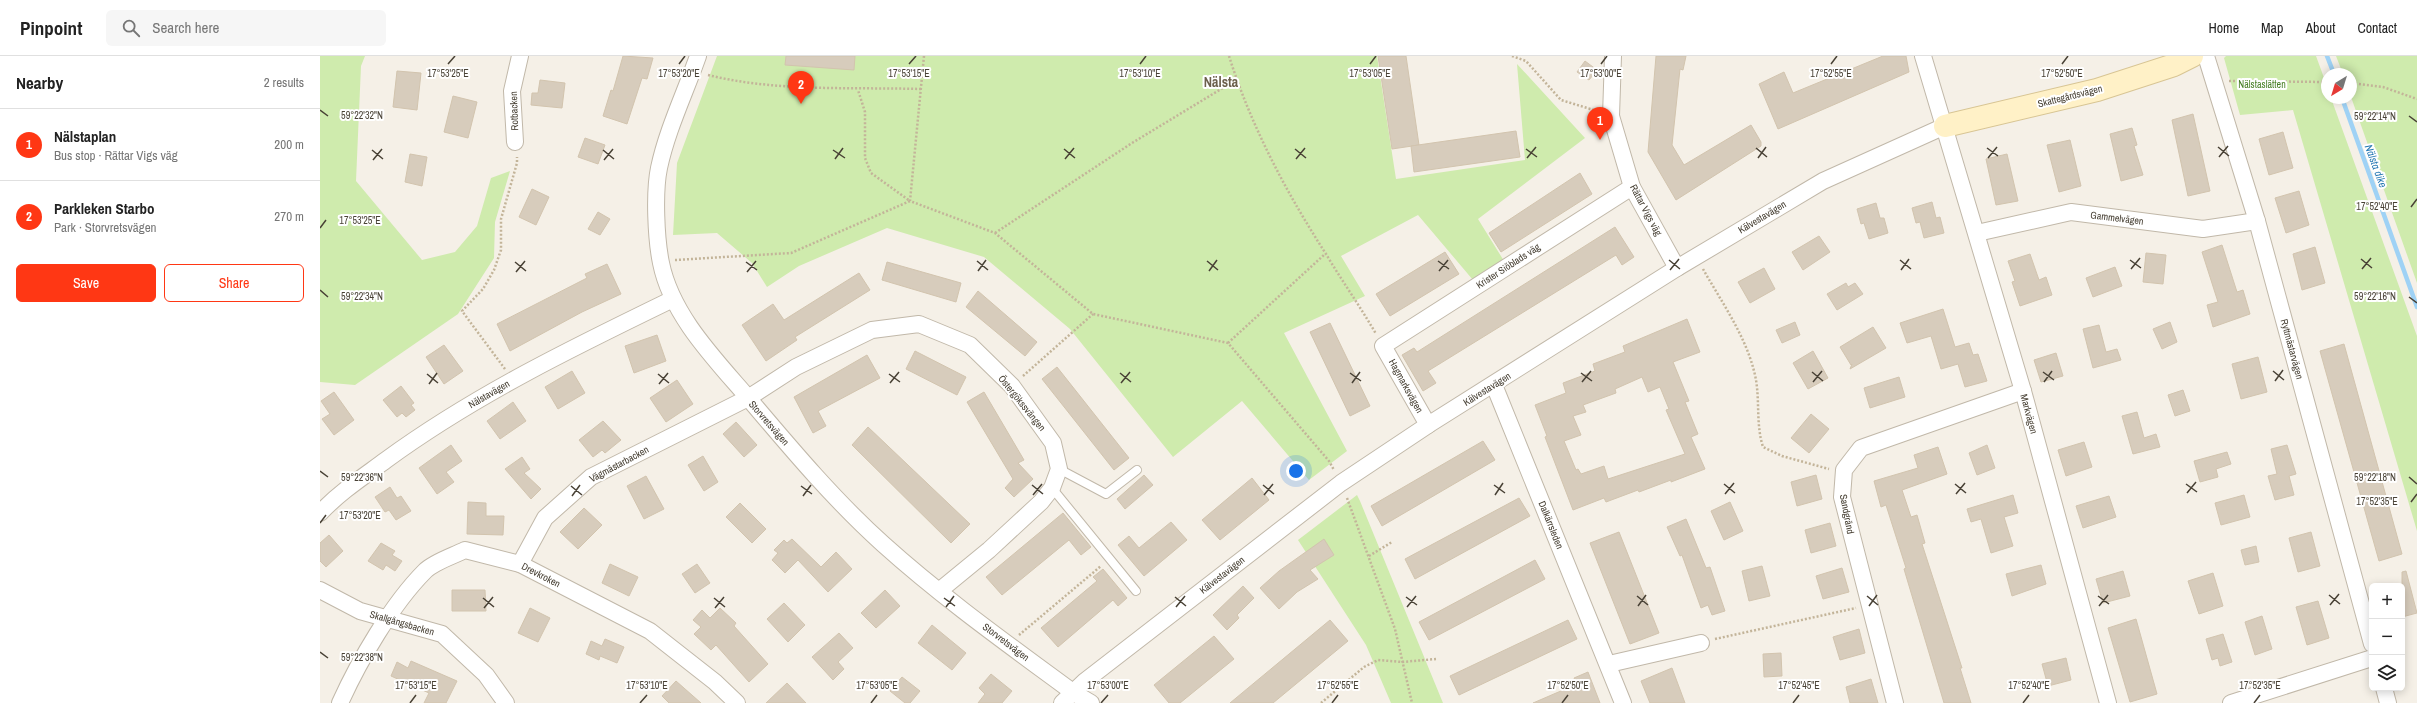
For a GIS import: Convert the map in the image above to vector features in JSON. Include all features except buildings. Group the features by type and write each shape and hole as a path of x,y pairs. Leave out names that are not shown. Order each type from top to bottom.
{"street":[{"name":"Rotbacken","path":"516,142 512,91 520,56"},
{"name":"Storvretsvägen","path":"698,56 663,155 657,178 657,228 661,263 673,299 707,350 748,398 810,469 882,543 939,591 1008,644 1068,698 1091,703"},
{"name":"Rättar Vigs väg","path":"1613,56 1611,116 1632,187 1678,268"},
{"name":"Markvägen","path":"1923,56 2023,391 2108,703"},
{"name":"Skattegårdsvägen","path":"1945,126 2098,90 2174,65 2192,56"},
{"name":"Ryttmästarvägen","path":"2206,56 2215,81 2257,221 2369,633"},
{"name":"Kälvestavägen","path":"1068,698 1085,680 1341,483 1428,425 1494,385 1678,268 1823,180 1945,126"},
{"name":"Krister Siöblads väg","path":"1384,346 1632,187"},
{"name":"Gammelvägen","path":"1977,233 2071,212 2203,229 2257,221"},
{"name":"Nälstavägen","path":"320,513 336,497 424,432 557,355 673,299"},
{"name":"Östergökssvängen","path":"748,398 796,367 872,330 919,324 970,345 1012,386 1053,443 1059,469"},
{"name":"Hagmarksvägen","path":"1384,346 1428,425"},
{"name":"Dalkärrsleden","path":"1494,385 1609,664 1623,703"},
{"name":"Sandgränd","path":"1895,703 1868,605 1842,497 1844,473 1861,448 2023,391"},
{"name":"Vägmästarbacken","path":"520,564 545,518 591,477 748,398"},
{"path":"939,591 989,550 1041,502 1052,488 1059,469"},
{"name":"Drevkroken","path":"340,703 351,678 388,618 425,570 465,550 520,564 650,632 716,682 737,703"},
{"name":"Skallgångsbacken","path":"320,590 360,611 442,634 486,675 506,703"},
{"path":"1609,664 1701,642"},
{"path":"2232,703 2369,659"},
{"path":"2385,691 2388,703"}],"lane":[{"path":"1059,469 1106,494 1137,470"},
{"path":"1052,488 1136,591"}],"path":[{"path":"910,201 924,56"},
{"path":"1229,56 1245,106 1265,148 1326,254 1384,346"},
{"path":"1512,56 1526,61 1561,100 1611,116"},
{"path":"701,73 730,80 858,90 921,89"},
{"path":"995,233 1132,143 1236,80"},
{"path":"2215,81 2321,82"},
{"path":"2357,83 2383,87 2417,99"},
{"path":"858,90 865,112 865,158 871,173 910,201 995,233 1093,314 1228,343 1329,460 1341,483 1395,629 1412,703"},
{"path":"514,380 462,311 483,289 494,270 501,250 501,219 517,163 516,142"},
{"path":"673,260 791,253 910,201"},
{"path":"1228,343 1326,254"},
{"path":"1696,257 1744,344 1755,372 1758,432 1764,447 1782,456 1844,473"},
{"path":"1012,386 1093,314"},
{"path":"1369,556 1392,542"},
{"path":"1008,644 1110,559"},
{"path":"1701,642 1868,605"},
{"path":"1321,703 1364,667 1378,660 1402,662 1436,659"}],"green space":[{"path":"320,56 365,56 361,66 356,181 422,260 455,252 477,226 491,178 510,171 495,222 494,258 458,314 355,385 320,382"},
{"path":"717,56 1377,56 1396,179 1525,160 1517,64 1585,138 1478,219 1504,261 1473,280 1418,215 1341,256 1365,296 1284,333 1347,451 1309,480 1242,401 1173,457 1070,329 984,257 887,228 799,266 767,287 752,263 717,233 673,235 677,163"},
{"name":"Nälstaslätten","path":"2226,56 2316,56 2321,70 2321,104 2333,104 2417,336 2417,531 2293,110 2240,115 2224,58"},
{"path":"2336,56 2417,56 2417,283 2353,104 2357,104 2357,68 2341,68"},
{"path":"1357,495 1443,703 1391,703 1366,645 1298,540"}],"waterway":[{"name":"Nälsta dike","path":"2327,56 2332,68"},
{"name":"Nälsta dike","path":"2344,104 2417,307"}],"place":[{"name":"Parkleken Starbo","path":"801,104"},
{"name":"Nälstaplan","path":"1600,140"}],"district":[{"name":"Nälsta","path":"1221,82"}]}
